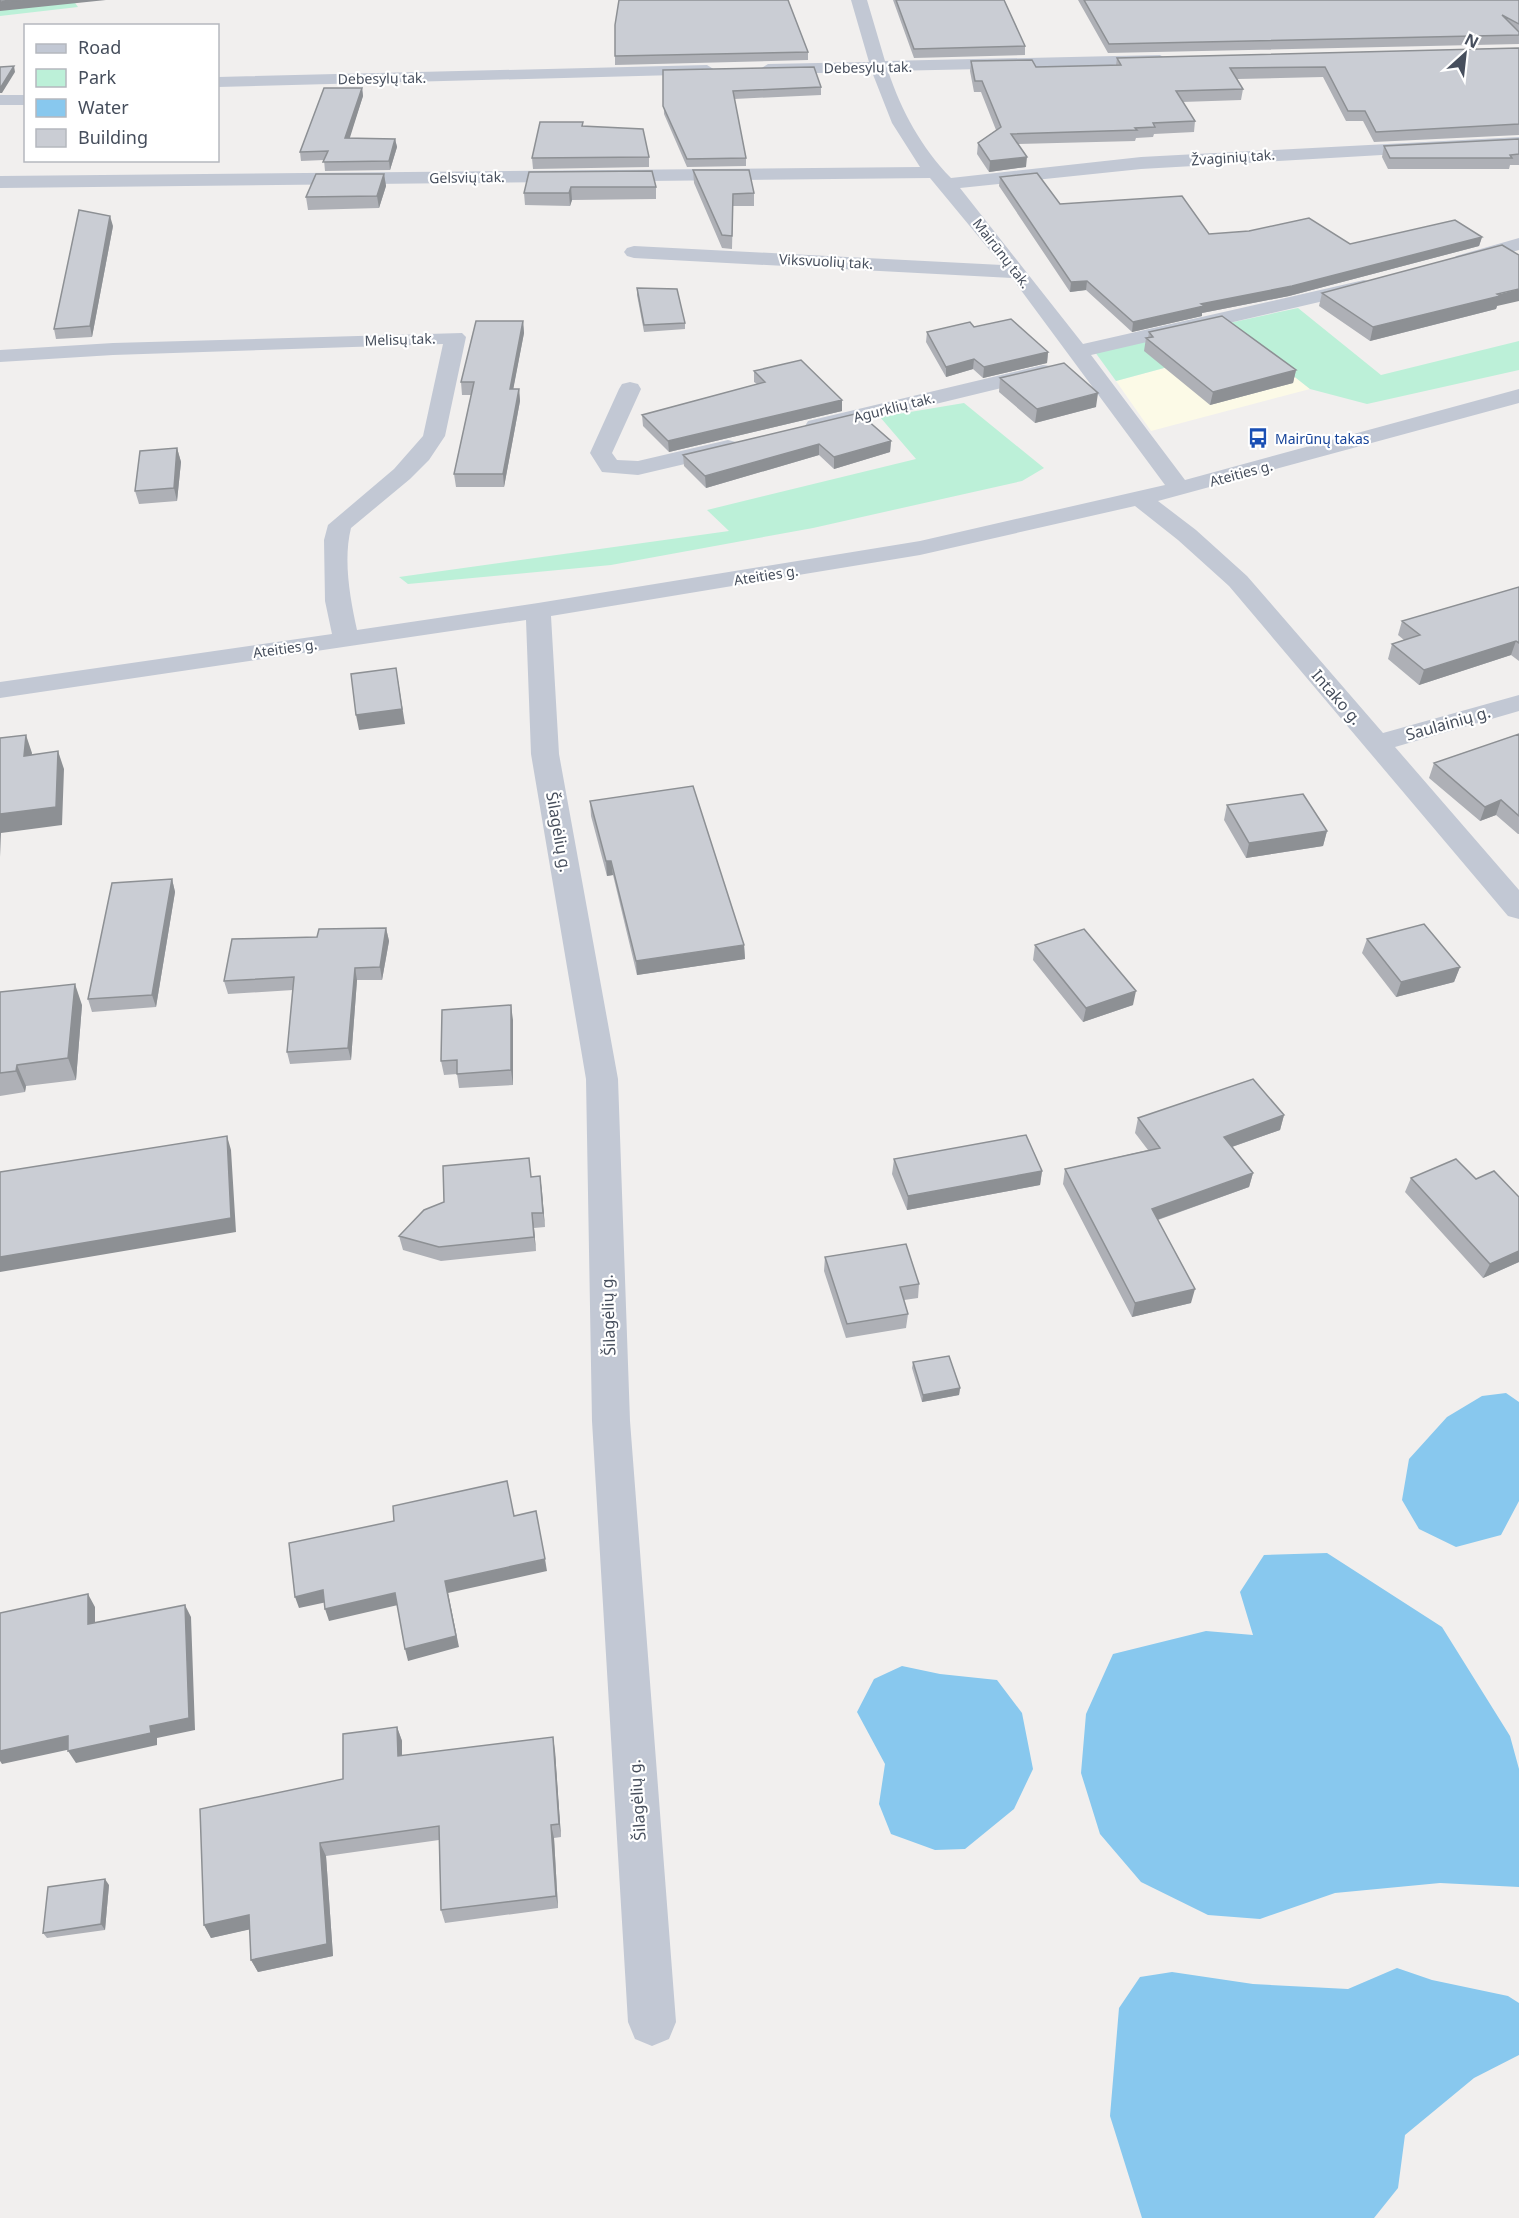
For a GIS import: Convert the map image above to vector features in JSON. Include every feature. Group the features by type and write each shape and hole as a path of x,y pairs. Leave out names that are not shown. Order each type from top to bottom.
{"street":[{"name":"Mairūnų tak.","path":"859,0 894,114 941,178 1018,272 1180,489"},
{"name":"Debesylų tak.","path":"752,69 1175,59"},
{"name":"Debesylų tak.","path":"219,82 728,70"},
{"path":"0,100 24,100"},
{"name":"Žvaginių tak.","path":"941,178 1357,149 1519,142"},
{"name":"Gelsvių tak.","path":"0,182 941,178"},
{"path":"1442,266 1519,244"},
{"name":"Viksvuolių tak.","path":"634,252 1018,272"},
{"name":"Agurklių tak.","path":"799,430 1384,281"},
{"name":"Melisų tak.","path":"0,356 113,349 455,337 434,436 421,455 402,474 340,525 336,540 338,601 346,639"},
{"path":"630,389 602,453 610,467 638,468 743,444"},
{"name":"Ateities g.","path":"0,690 538,611 843,562 1140,499 1519,396"},
{"name":"Intako g.","path":"1140,499 1187,534 1238,581 1519,909"},
{"name":"Šilagėlių g.","path":"538,611 545,754 602,1079 611,1421 652,2022"},
{"name":"Saulainių g.","path":"1377,743 1519,703"}],"shaded area":[{"path":"1253,344 1310,389 1151,431 1116,381"}],"green space":[{"path":"0,0 73,0 78,7 0,16"},
{"path":"1298,308 1381,375 1519,341 1519,370 1367,404 1310,389 1253,344 1116,381 1095,352"},
{"path":"964,403 1044,468 1022,481 813,528 611,565 408,584 399,577 729,531 707,510 916,459 880,417"}],"water":[{"path":"1506,1393 1519,1402 1519,1501 1501,1535 1456,1547 1419,1529 1402,1500 1409,1459 1447,1417 1482,1396"},
{"path":"1327,1553 1442,1627 1510,1736 1519,1769 1519,1887 1440,1883 1335,1893 1260,1919 1208,1915 1141,1882 1100,1834 1081,1773 1086,1714 1113,1654 1206,1631 1253,1635 1240,1592 1264,1555"},
{"path":"902,1666 940,1674 997,1680 1022,1713 1033,1769 1014,1809 965,1849 935,1850 891,1834 879,1804 885,1764 857,1712 874,1679"},
{"path":"1397,1968 1432,1980 1508,1996 1519,2003 1519,2055 1474,2078 1405,2135 1398,2188 1374,2218 1142,2218 1110,2116 1119,2008 1140,1977 1172,1972 1253,1984 1348,1989"}],"building":[{"path":"0,0 23,0 0,2"},
{"path":"619,0 788,0 808,52 615,56 615,25"},
{"path":"896,0 1004,0 1025,46 914,49"},
{"path":"1084,0 1519,0 1519,24 1502,15 1519,32 1519,35 1109,44"},
{"path":"1519,48 1519,124 1376,132 1365,111 1348,111 1325,67 1230,68 1243,89 1176,91 1195,121 1153,123 1155,127 1135,128 1137,130 1011,134 1027,157 990,161 978,143 1001,127 982,81 975,81 971,61 1032,60 1036,67 1121,65 1117,58"},
{"path":"14,66 1,87 0,87 0,67"},
{"path":"814,67 821,87 733,91 746,158 687,159 663,106 663,70"},
{"path":"324,88 362,88 345,138 395,139 389,161 323,162 328,151 300,152"},
{"path":"540,122 583,122 582,126 643,129 649,157 532,158"},
{"path":"1519,139 1519,154 1510,155 1512,158 1390,158 1384,146"},
{"path":"693,170 749,170 754,193 733,194 732,236 722,235"},
{"path":"652,171 656,187 571,187 569,193 524,193 529,172"},
{"path":"1037,173 1060,204 1182,196 1209,234 1249,231 1309,218 1350,244 1455,220 1482,237 1292,286 1201,304 1204,306 1133,322 1087,281 1071,282 1000,177"},
{"path":"316,174 384,174 377,196 306,197"},
{"path":"79,210 110,216 90,326 54,329"},
{"path":"1502,245 1519,255 1519,289 1497,294 1500,296 1373,327 1322,293"},
{"path":"637,288 677,289 685,323 644,325"},
{"path":"1222,316 1296,370 1213,392 1146,338 1153,337 1149,332"},
{"path":"1011,319 1048,352 984,367 974,359 946,367 927,332 970,322 974,327"},
{"path":"476,321 523,321 510,389 519,389 503,474 454,474 474,382 461,382"},
{"path":"801,360 842,400 668,441 642,415 765,382 754,371"},
{"path":"1064,363 1098,393 1037,409 1000,378"},
{"path":"859,413 891,441 834,457 819,444 705,476 683,455"},
{"path":"177,448 174,488 135,491 140,451"},
{"path":"1519,587 1519,643 1516,641 1424,670 1392,644 1420,635 1402,621"},
{"path":"396,668 402,709 356,715 351,674"},
{"path":"1519,734 1519,816 1501,800 1485,807 1434,763"},
{"path":"26,735 24,756 58,751 56,807 0,814 0,738"},
{"path":"693,786 744,945 636,961 611,861 606,861 590,801"},
{"path":"1303,794 1327,831 1249,843 1227,805"},
{"path":"172,879 152,995 88,999 112,883"},
{"path":"1424,924 1460,967 1401,982 1367,939"},
{"path":"386,928 380,967 355,968 348,1048 287,1052 294,977 224,981 232,939 317,937 319,929"},
{"path":"1084,929 1136,991 1086,1008 1035,945"},
{"path":"75,984 68,1058 17,1065 16,1071 0,1073 0,992"},
{"path":"511,1005 511,1070 457,1074 457,1060 441,1061 442,1010"},
{"path":"1253,1079 1284,1115 1224,1137 1253,1173 1152,1209 1195,1289 1135,1303 1065,1169 1160,1148 1138,1118"},
{"path":"1026,1135 1042,1171 908,1196 894,1159"},
{"path":"227,1136 231,1218 0,1257 0,1172"},
{"path":"529,1158 531,1177 540,1176 543,1213 532,1213 534,1237 439,1247 399,1236 424,1210 444,1202 443,1166"},
{"path":"1456,1159 1476,1179 1494,1171 1519,1197 1519,1251 1490,1264 1411,1178"},
{"path":"906,1244 919,1284 900,1287 908,1314 847,1324 825,1257"},
{"path":"949,1356 960,1388 923,1395 913,1362"},
{"path":"507,1481 514,1516 536,1511 545,1559 445,1581 456,1636 405,1649 395,1593 325,1609 323,1590 295,1597 289,1543 394,1521 393,1506"},
{"path":"88,1594 88,1624 185,1605 189,1718 150,1726 151,1733 68,1751 68,1736 0,1751 0,1613"},
{"path":"397,1727 398,1756 553,1737 559,1824 551,1825 556,1896 441,1910 439,1826 320,1843 327,1944 251,1960 249,1915 204,1925 200,1809 343,1779 343,1734"},
{"path":"105,1879 101,1924 43,1933 48,1887"}],"place":[{"name":"Mairūnų takas","path":"1258,438"}]}
